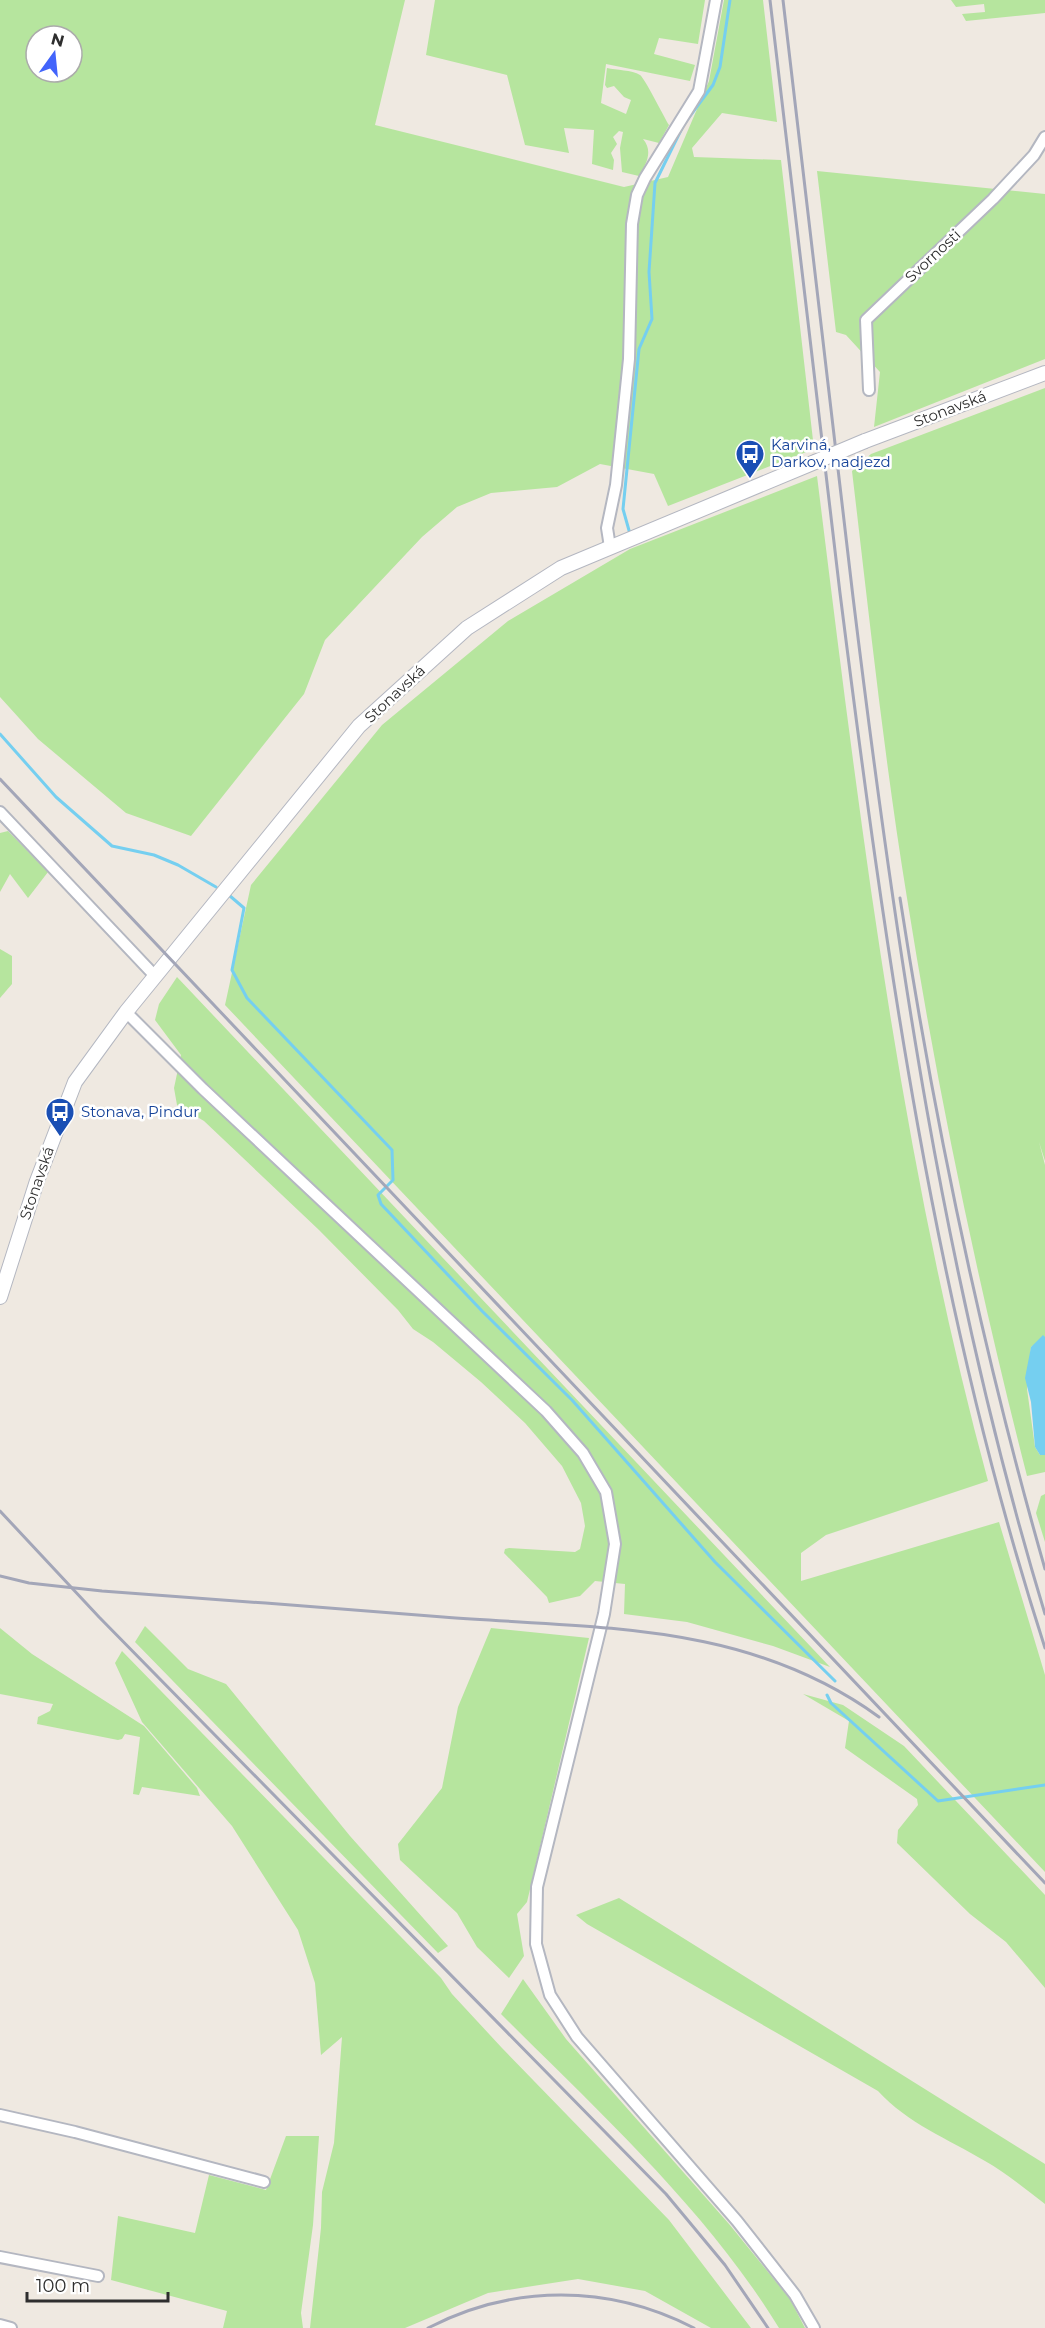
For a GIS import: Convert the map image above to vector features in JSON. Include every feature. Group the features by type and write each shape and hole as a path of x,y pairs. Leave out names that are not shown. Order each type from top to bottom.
{"street":[{"path":"610,547 607,528 616,484 629,359 632,224 637,195 645,178 699,91 716,0"},
{"name":"Svornosti","path":"869,390 866,320 993,199 1034,155 1045,137"},
{"name":"Stonavská","path":"0,1297 37,1180 75,1082 126,1012 359,726 467,628 561,568 865,441 1045,373"},
{"path":"0,812 155,976"},
{"path":"126,1012 203,1089 546,1411 583,1453 606,1492 615,1544 604,1614 537,1887 536,1944 550,1995 577,2037 737,2221 795,2295 814,2328"},
{"path":"0,2115 75,2132 264,2182"},
{"path":"0,2257 98,2276"},
{"path":"0,2325 11,2328"}],"green space":[{"path":"0,0 405,0 375,125 624,187 668,177 709,81 724,0 763,0 777,122 722,113 692,148 694,157 781,160 814,449 668,506 654,474 600,464 557,487 491,493 457,507 422,537 325,640 304,694 191,836 126,813 38,739 0,697"},
{"path":"435,0 705,0 698,44 659,38 654,54 695,65 690,81 606,64 601,103 626,114 631,100 624,97 614,86 607,88 605,85 607,68 637,73 646,83 669,125 659,143 643,139 648,148 648,157 639,176 622,172 620,148 623,132 619,131 613,137 617,144 611,153 614,160 613,170 592,164 594,130 564,128 569,153 525,145 507,75 426,55"},
{"path":"951,0 1045,0 1045,13 966,21 962,14 985,12 984,4 956,7"},
{"path":"817,171 1045,194 1045,359 874,427 880,372 846,335 836,332"},
{"path":"1045,388 1045,1161 1039,1142 1045,1165 1045,1337 1031,1347 1027,1389 1035,1447 1040,1455 1045,1455 1045,1472 1027,1476 960,1188 919,971 891,792 852,471 871,454"},
{"path":"817,476 866,856 906,1108 957,1357 988,1481 826,1535 801,1553 801,1581 999,1522 1045,1675 1045,1872 225,1005 251,885 382,725 508,621 630,549"},
{"path":"8,831 48,872 28,898 10,874 0,892 0,833"},
{"path":"0,949 12,956 12,984 0,998"},
{"path":"177,977 830,1667 773,1646 687,1622 624,1614 625,1584 595,1581 580,1596 549,1603 547,1597 504,1553 505,1549 509,1548 575,1552 580,1549 585,1526 581,1503 562,1466 525,1423 481,1382 433,1342 413,1329 398,1310 319,1230 204,1121 177,1105 174,1088 181,1055 155,1020 159,1004"},
{"path":"1045,1494 1045,1542 1036,1513 1041,1496"},
{"path":"145,1626 188,1669 226,1684 350,1836 448,1946 438,1953 135,1642"},
{"path":"0,1628 32,1654 144,1726 197,1788 200,1796 142,1787 139,1795 133,1794 140,1737 125,1734 122,1739 118,1740 37,1724 38,1717 50,1711 53,1704 0,1694"},
{"path":"491,1628 589,1638 527,1902 517,1914 524,1956 509,1978 477,1947 457,1913 400,1860 398,1844 442,1788 458,1707"},
{"path":"122,1651 441,1978 452,1994 502,2048 669,2220 751,2328 711,2328 645,2291 578,2279 488,2293 405,2328 310,2328 321,2228 322,2192 334,2143 342,2037 321,2055 315,1983 298,1930 232,1826 142,1722 115,1663"},
{"path":"803,1694 843,1705 904,1746 1045,1895 1045,1988 1006,1942 970,1914 897,1843 898,1830 918,1805 917,1799 845,1748 849,1721"},
{"path":"619,1898 1045,2164 1045,2204 993,2166 928,2130 889,2102 878,2091 587,1924 576,1915"},
{"path":"523,1979 566,2039 729,2224 790,2299 805,2328 779,2328 750,2284 685,2202 613,2125 501,2014"},
{"path":"286,2136 319,2136 313,2225 301,2313 303,2328 223,2328 227,2311 111,2280 118,2216 195,2233 209,2175 266,2190"}],"water":[{"path":"1043,1335 1045,1337 1045,1455 1040,1455 1035,1447 1031,1402 1025,1378 1031,1347"}],"waterway":[{"path":"630,534 623,509 639,349 652,319 649,272 655,183 684,124 713,85 720,67 730,0"},
{"path":"0,734 56,797 112,846 154,855 178,865 216,887"},
{"path":"230,896 244,908 232,970 247,998 392,1150 393,1180 378,1195 381,1204 482,1311 572,1400 715,1562 835,1681"},
{"path":"827,1695 831,1703 938,1801 1045,1785"}],"railway":[{"path":"770,0 840,593 895,993 943,1257 972,1389 1006,1519 1045,1648"},
{"path":"783,0 869,726 906,982 927,1110 978,1363 1009,1489 1045,1614"},
{"path":"0,779 1045,1883"},
{"path":"900,898 929,1068 962,1236 1001,1403 1045,1569"},
{"path":"0,1511 99,1617 666,2194 725,2265 768,2328"},
{"path":"0,1576 29,1583 102,1591 558,1624 670,1636 724,1646 777,1663 829,1686 879,1717"},
{"path":"428,2328 493,2303 527,2297 561,2295 595,2297 629,2303 694,2328"}],"place":[{"name":"Karviná, Darkov, nadjezd","path":"750,480"},
{"name":"Stonava, Pindur","path":"60,1138"}]}
